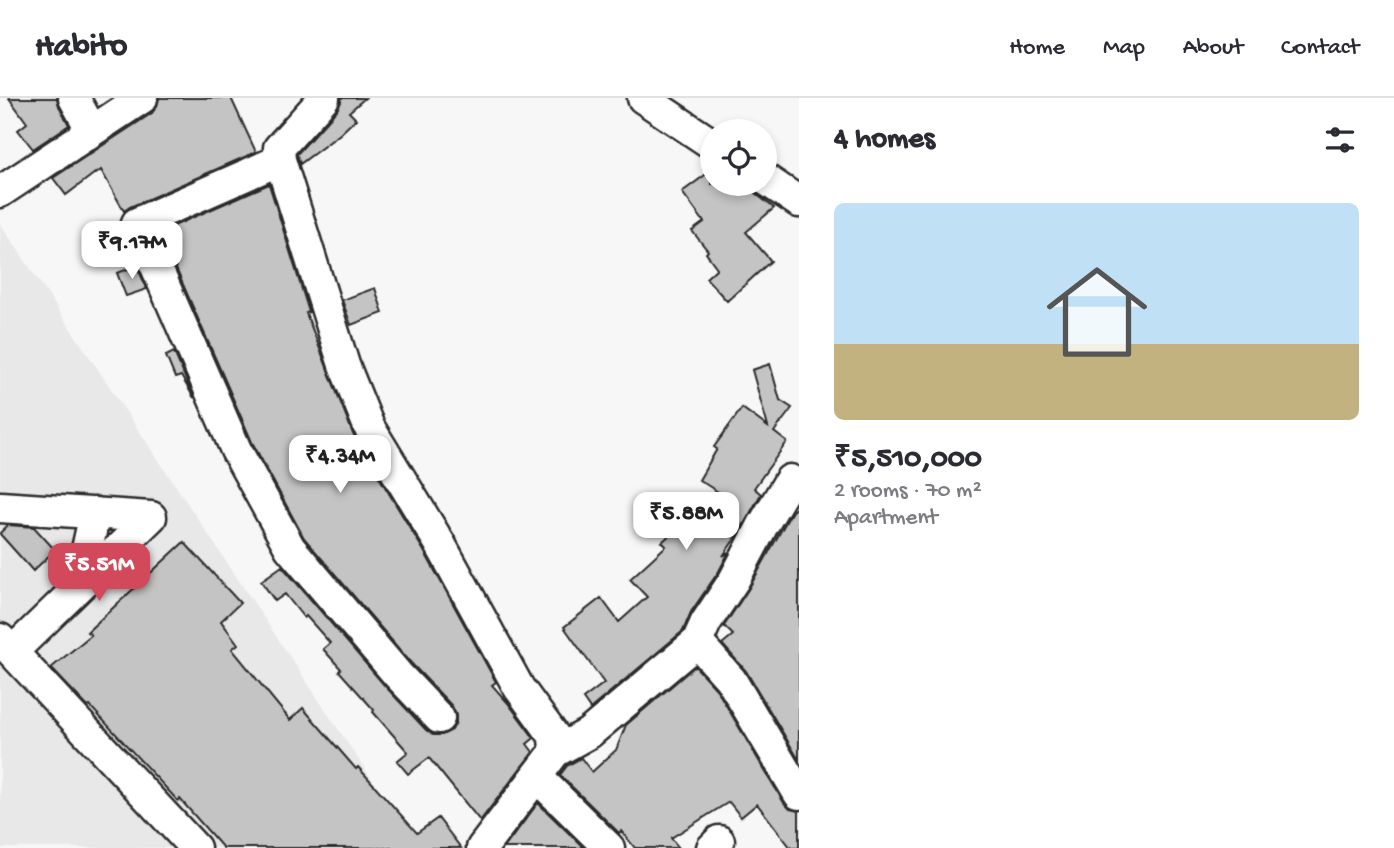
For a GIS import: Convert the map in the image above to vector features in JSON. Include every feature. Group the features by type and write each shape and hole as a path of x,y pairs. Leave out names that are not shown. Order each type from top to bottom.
{"street":[{"path":"74,98 92,131"},
{"path":"0,192 142,98"},
{"path":"324,98 279,148 280,160 344,365 369,427 439,541 519,688 554,736 555,752"},
{"path":"643,98 700,136"},
{"path":"280,160 137,223 236,450 290,548 398,675 439,718"},
{"path":"777,187 799,202"},
{"path":"482,848 555,752 589,733 697,642 706,622 734,580 790,480"},
{"path":"0,507 151,517 79,586 6,646 195,848"},
{"path":"79,586 95,513"},
{"path":"697,642 731,680 799,794"},
{"path":"537,777 609,848"}],"shaded area":[{"path":"0,223 407,832 389,848 0,848"}],"building":[{"path":"9,98 57,98 69,125 33,149 18,130 27,123"},
{"path":"159,98 231,98 256,152 124,211 101,170 66,195 53,178 152,113"},
{"path":"341,98 365,98 349,112 356,119 300,164 297,154 337,110"},
{"path":"700,179 700,196 759,196 774,208 746,232 771,261 727,301 706,278 717,268 692,231 704,222 682,192"},
{"path":"269,184 309,312 306,313 353,434 424,551 496,682 492,685 534,738 527,744 533,752 480,821 429,758 408,774 397,761 408,752 323,649 330,643 306,616 304,618 285,594 275,601 261,581 282,566 426,730 433,735 442,735 452,730 456,715 452,706 411,663 304,538 252,442 160,232"},
{"path":"137,266 147,289 126,296 117,273"},
{"path":"375,288 383,313 351,325 342,300"},
{"path":"174,352 194,398 181,376 175,378 166,356"},
{"path":"770,364 780,400 792,408 774,432 787,442 754,488 761,494 723,556 729,552 719,571 691,612 683,631 590,709 583,699 604,683 564,627 601,598 619,622 647,597 630,579 666,546 662,542 688,518 700,531 726,497 699,480 717,449 714,447 742,408 768,427 752,370"},
{"path":"799,506 799,760 746,671 722,644 733,635 724,626 749,588 792,511"},
{"path":"8,525 34,527 55,550 33,571 0,534"},
{"path":"184,542 240,603 221,621 238,644 232,649 290,720 303,708 417,833 438,818 461,848 223,848 180,799 178,801 51,668 91,635 87,632"},
{"path":"695,666 717,690 784,803 790,809 799,811 799,848 791,848 757,804 741,817 729,802 671,838 679,848 635,848 621,831 619,833 560,775 567,766 581,758 592,772 616,750 626,725"},
{"path":"538,803 584,848 504,848"}]}
